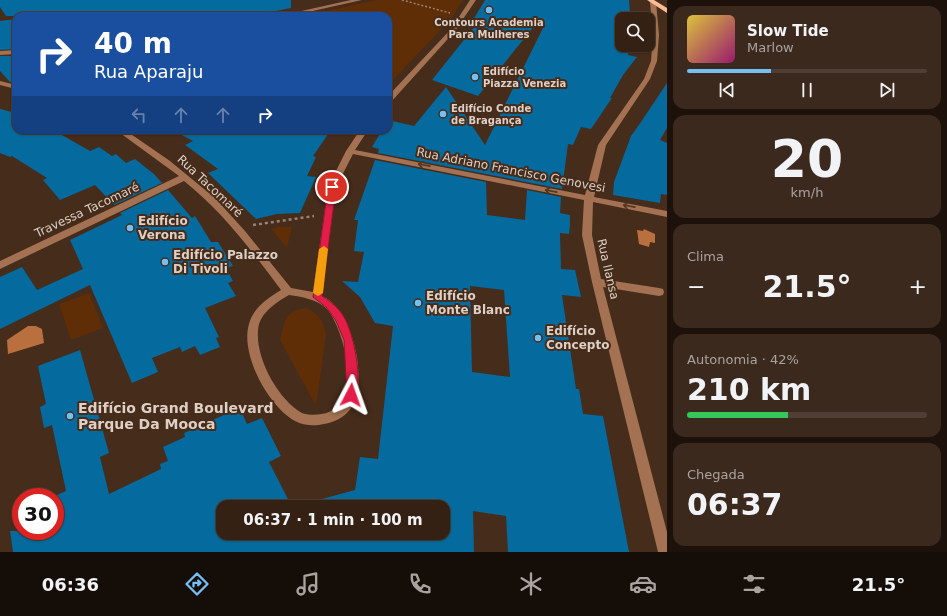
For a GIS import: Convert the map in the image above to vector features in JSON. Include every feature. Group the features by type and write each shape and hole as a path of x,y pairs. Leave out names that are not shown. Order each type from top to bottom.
{"main road":[{"path":"651,1 667,11"}],"street":[{"path":"301,12 359,0"},
{"path":"392,96 453,30 473,0"},
{"name":"Rua Ilansa","path":"651,1 656,35 654,61 647,79 602,145 589,198 587,235 597,282 665,552"},
{"path":"0,54 12,52"},
{"path":"0,83 12,86"},
{"name":"Rua Tacomaré","path":"126,134 166,162 212,201 237,227 288,291"},
{"path":"317,297 332,187 350,151 361,134"},
{"name":"Rua Adriano Francisco Genovesi","path":"350,151 667,214"},
{"name":"Travessa Tacomaré","path":"0,265 185,177"},
{"path":"597,282 659,292"},
{"path":"288,291 304,293 317,297 330,306 341,319 349,340 352,381 348,403 335,416 326,419 307,420 300,418 288,409 268,383 257,363 252,340 254,323 263,309 272,301 288,291"}],"path":[{"path":"402,0 451,13"},
{"path":"237,227 328,214"}],"shaded area":[{"path":"377,0 463,0 452,18 392,81 392,12 322,12"},
{"path":"279,227 292,227 287,248 271,229"},
{"path":"644,229 655,234 655,243 650,242 649,247 639,244 637,230 643,231"},
{"path":"89,293 103,328 71,340 59,304"},
{"path":"306,308 318,315 324,326 326,335 316,406 280,340 289,314 299,309"},
{"path":"28,326 36,326 42,329 44,343 8,354 7,340"}],"building":[{"path":"0,0 291,0 291,8 270,12 12,12 12,16 6,16 0,7"},
{"path":"485,0 629,0 630,12 615,12 615,52 629,52 628,55 637,57 623,75 610,98 612,98 591,129 581,127 573,145 568,144 562,189 378,153 379,149 372,147 380,134 392,134 392,121 414,126 446,87 485,145 545,24 539,20 478,96 432,80 475,26 470,25"},
{"path":"12,20 12,49 0,50 0,21"},
{"path":"0,56 12,56 12,82 0,71"},
{"path":"667,83 667,128 660,140 667,143 667,195 661,194 660,203 613,195 614,182 631,136"},
{"path":"0,109 12,112 12,134 60,134 90,151 99,147 112,156 116,154 126,163 135,159 154,174 162,183 114,205 95,185 60,200 43,180 47,178 12,156 10,157 0,153"},
{"path":"180,134 328,134 313,156 316,157 307,176 316,177 300,213 277,214 256,219 208,173 218,169 185,145 193,141"},
{"path":"375,160 486,182 487,215 525,220 527,190 561,197 560,213 570,215 570,224 569,234 560,233 561,269 575,270 581,297 562,295 576,389 579,389 583,414 603,416 629,552 508,552 506,516 473,511 474,552 13,552 10,531 12,531 12,540 64,540 64,492 66,491 52,425 44,428 40,407 46,404 38,366 80,350 109,453 100,457 109,494 161,469 160,464 168,461 163,447 185,437 184,433 237,409 239,412 241,411 247,424 262,418 281,456 269,462 288,500 216,500 216,540 450,540 450,500 318,500 355,490 360,457 378,459 393,326 375,323 360,297 342,281 358,282 364,252 354,251 358,220 354,220","holes":["470,286 504,290 510,377 472,372"]},
{"path":"168,190 192,218 195,216 211,242 218,242 233,266 226,268 233,281 228,283 236,296 205,308 219,337 216,338 220,347 200,355 195,346 182,352 180,347 152,358 158,372 132,383 90,285 0,329 0,277 22,267 37,290 83,269 70,240 122,215 120,213"}],"slow traffic":[{"path":"318,293 324,249"}],"place":[{"name":"Contours Academia Para Mulheres","path":"489,10"},
{"name":"Edifício Piazza Venezia","path":"475,77"},
{"name":"Edifício Conde de Bragança","path":"443,114"},
{"name":"Edifício Verona","path":"130,228"},
{"name":"Edifício Palazzo Di Tivoli","path":"165,262"},
{"name":"Edifício Monte Blanc","path":"418,303"},
{"name":"Edifício Concepto","path":"538,338"},
{"name":"Edifício Grand Boulevard Parque Da Mooca","path":"70,416"}],"route":[{"path":"332,187 317,297 330,306 341,319 349,340 352,381 351,395"}]}
